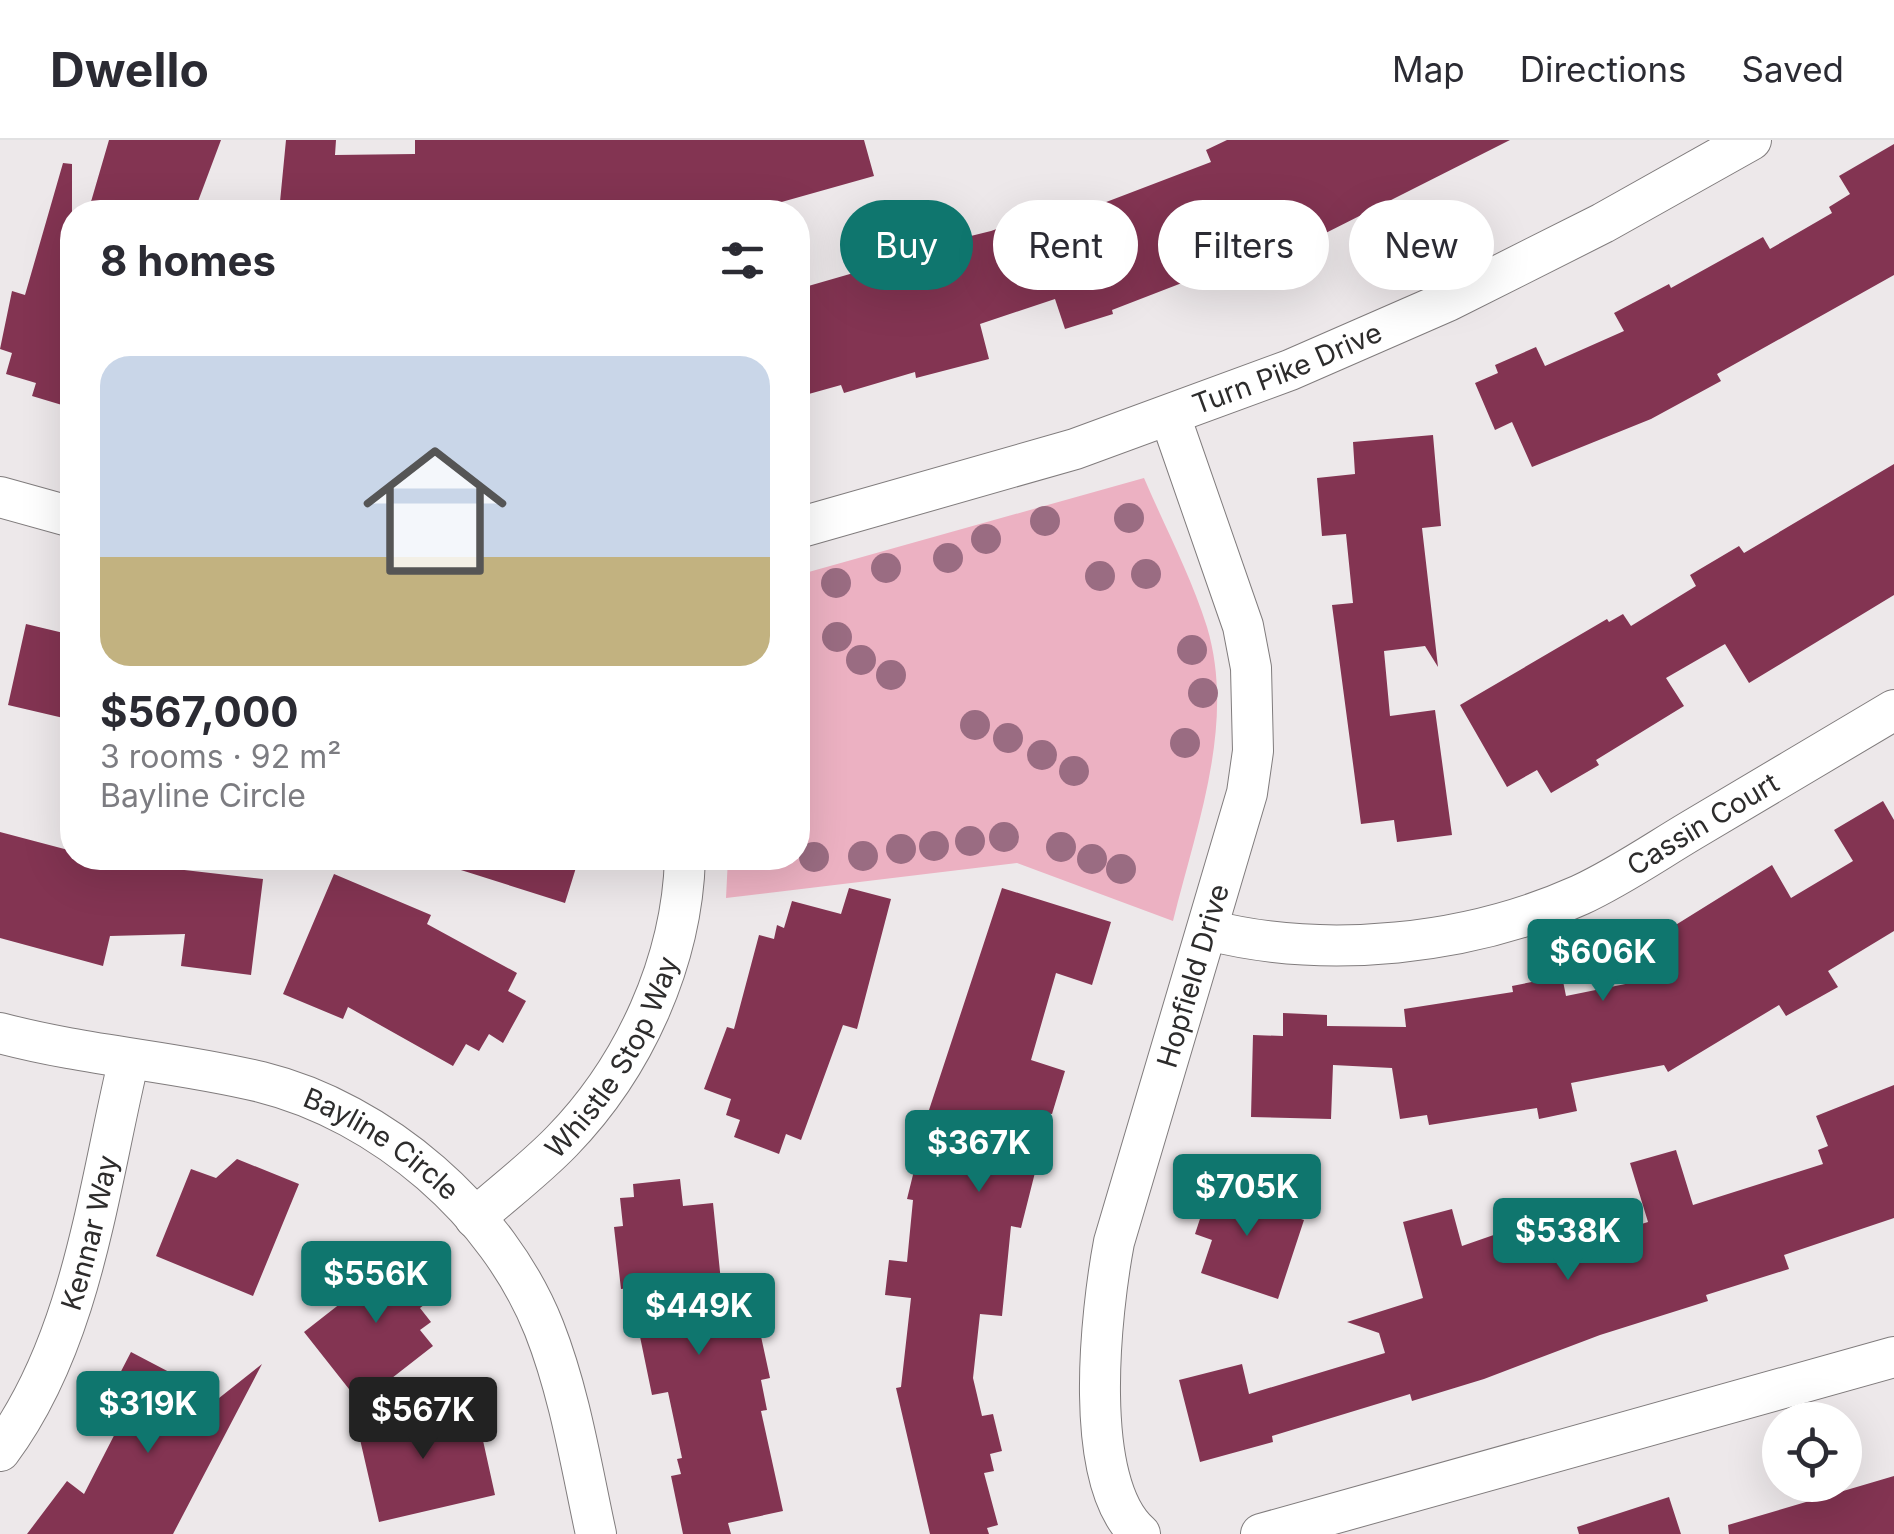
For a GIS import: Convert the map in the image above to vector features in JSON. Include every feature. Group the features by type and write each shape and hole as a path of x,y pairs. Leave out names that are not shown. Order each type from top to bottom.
{"street":[{"name":"Turn Pike Drive","path":"810,525 1075,449 1170,416 1448,301 1603,223 1752,140"},
{"name":"Hopfield Drive","path":"1140,1534 1121,1510 1111,1482 1099,1376 1102,1309 1114,1242 1248,792 1254,709 1251,668 1230,583 1170,416"},
{"path":"0,497 60,514"},
{"name":"Cassin Court","path":"1208,930 1249,940 1334,946 1485,926 1549,907 1610,879 1894,710"},
{"name":"Whistle Stop Way","path":"474,1218 559,1144 616,1075 657,995 674,938 683,870"},
{"name":"Bayline Circle","path":"0,1032 264,1083 321,1104 374,1132 424,1167 474,1218 513,1270 542,1324 562,1380 596,1534"},
{"name":"Kennar Way","path":"0,1451 52,1355 73,1297 129,1059"},
{"path":"1262,1534 1894,1357"}],"shaded area":[{"path":"1144,478 1201,608 1215,664 1217,701 1210,775 1173,921 1017,863 726,898 727,870 810,870 810,572"}],"building":[{"path":"109,140 221,140 198,200 92,200"},
{"path":"286,140 336,140 335,155 415,154 415,140 864,140 874,176 789,200 280,200"},
{"path":"1227,140 1510,140 1391,200 1349,200 1349,221 1329,231 1329,200 1158,200 1158,290 1164,290 1112,310 1113,314 1065,329 1055,299 980,324 989,359 916,378 915,372 844,393 841,385 810,394 810,286 840,277 840,290 973,290 973,235 993,230 993,290 1138,290 1138,200 1111,200 1211,162 1206,150"},
{"path":"1894,144 1894,275 1717,374 1721,381 1651,419 1532,467 1512,422 1495,430 1475,383 1498,373 1495,365 1536,347 1545,366 1624,331 1614,313 1669,284 1671,288 1763,237 1770,249 1832,213 1829,207 1850,194 1839,176"},
{"path":"63,163 72,164 72,200 60,200 60,404 32,396 36,383 6,374 12,353 0,349 12,291 25,295"},
{"path":"1433,435 1441,526 1422,528 1438,667 1425,646 1384,651 1390,716 1435,710 1452,835 1397,842 1394,820 1361,824 1332,605 1353,603 1346,534 1322,536 1317,478 1355,474 1353,442"},
{"path":"1894,464 1894,595 1749,683 1725,644 1666,678 1684,706 1596,760 1599,765 1551,793 1537,770 1507,787 1460,705 1607,619 1609,622 1623,614 1631,626 1696,586 1690,575 1739,546 1744,553"},
{"path":"26,624 60,632 60,717 8,705"},
{"path":"1883,801 1894,820 1894,931 1828,971 1838,987 1786,1016 1779,1005 1668,1072 1664,1065 1571,1083 1577,1111 1539,1119 1537,1108 1429,1125 1427,1115 1400,1119 1392,1068 1333,1065 1331,1119 1251,1117 1253,1035 1283,1036 1283,1013 1327,1015 1327,1026 1406,1027 1404,1009 1513,992 1512,986 1562,976 1566,996 1655,978 1637,949 1772,865 1791,898 1853,861 1834,830"},
{"path":"0,832 60,848 60,870 184,870 263,879 251,975 181,966 185,934 110,936 103,966 0,938"},
{"path":"461,870 575,870 565,903"},
{"path":"334,874 431,915 427,924 517,973 508,991 526,1001 503,1043 489,1034 479,1051 466,1044 453,1066 348,1007 343,1019 283,994"},
{"path":"849,888 891,899 857,1029 843,1025 801,1140 786,1134 779,1154 734,1137 740,1120 726,1115 731,1099 704,1089 727,1027 734,1029 759,935 774,939 777,925 784,928 792,901 841,914"},
{"path":"1002,888 1111,922 1092,985 1056,973 1031,1060 1065,1071 1052,1114 1016,1110 1048,1121 1021,1228 1011,1226 1002,1316 980,1314 973,1378 982,1416 993,1414 1002,1451 990,1454 994,1471 984,1473 998,1525 987,1528 989,1534 930,1534 896,1388 901,1387 911,1298 885,1295 889,1260 907,1262 913,1200 907,1199 929,1110"},
{"path":"1894,1085 1894,1218 1784,1255 1789,1269 1706,1295 1708,1301 1600,1335 1484,1379 1412,1401 1410,1394 1272,1436 1273,1442 1200,1462 1179,1380 1242,1364 1249,1394 1385,1353 1379,1333 1347,1322 1423,1298 1403,1222 1452,1209 1462,1246 1537,1220 1542,1236 1564,1228 1570,1246 1648,1222 1630,1163 1676,1150 1693,1205 1823,1164 1818,1150 1828,1146 1816,1116"},
{"path":"237,1159 299,1184 253,1296 156,1256 191,1169 216,1178"},
{"path":"1214,1176 1255,1190 1251,1202 1304,1220 1278,1299 1201,1273 1212,1240 1195,1234"},
{"path":"680,1179 683,1206 713,1203 724,1311 754,1304 770,1378 761,1380 767,1410 761,1411 783,1511 728,1523 731,1534 683,1534 671,1476 681,1474 677,1459 682,1458 668,1392 652,1395 630,1288 621,1289 614,1227 623,1226 620,1198 634,1197 633,1184"},
{"path":"391,1243 433,1298 420,1308 431,1322 420,1330 433,1346 360,1403 304,1332 364,1285 354,1273"},
{"path":"131,1352 213,1395 209,1406 262,1364 173,1534 27,1534 67,1481 84,1494 123,1418 102,1408"},
{"path":"451,1401 457,1428 466,1426 469,1439 482,1436 495,1495 379,1522 356,1422"},
{"path":"1894,1476 1894,1534 1729,1534 1728,1525 1806,1502 1862,1502 1862,1485"},
{"path":"1669,1497 1681,1534 1579,1534 1577,1527"}]}
